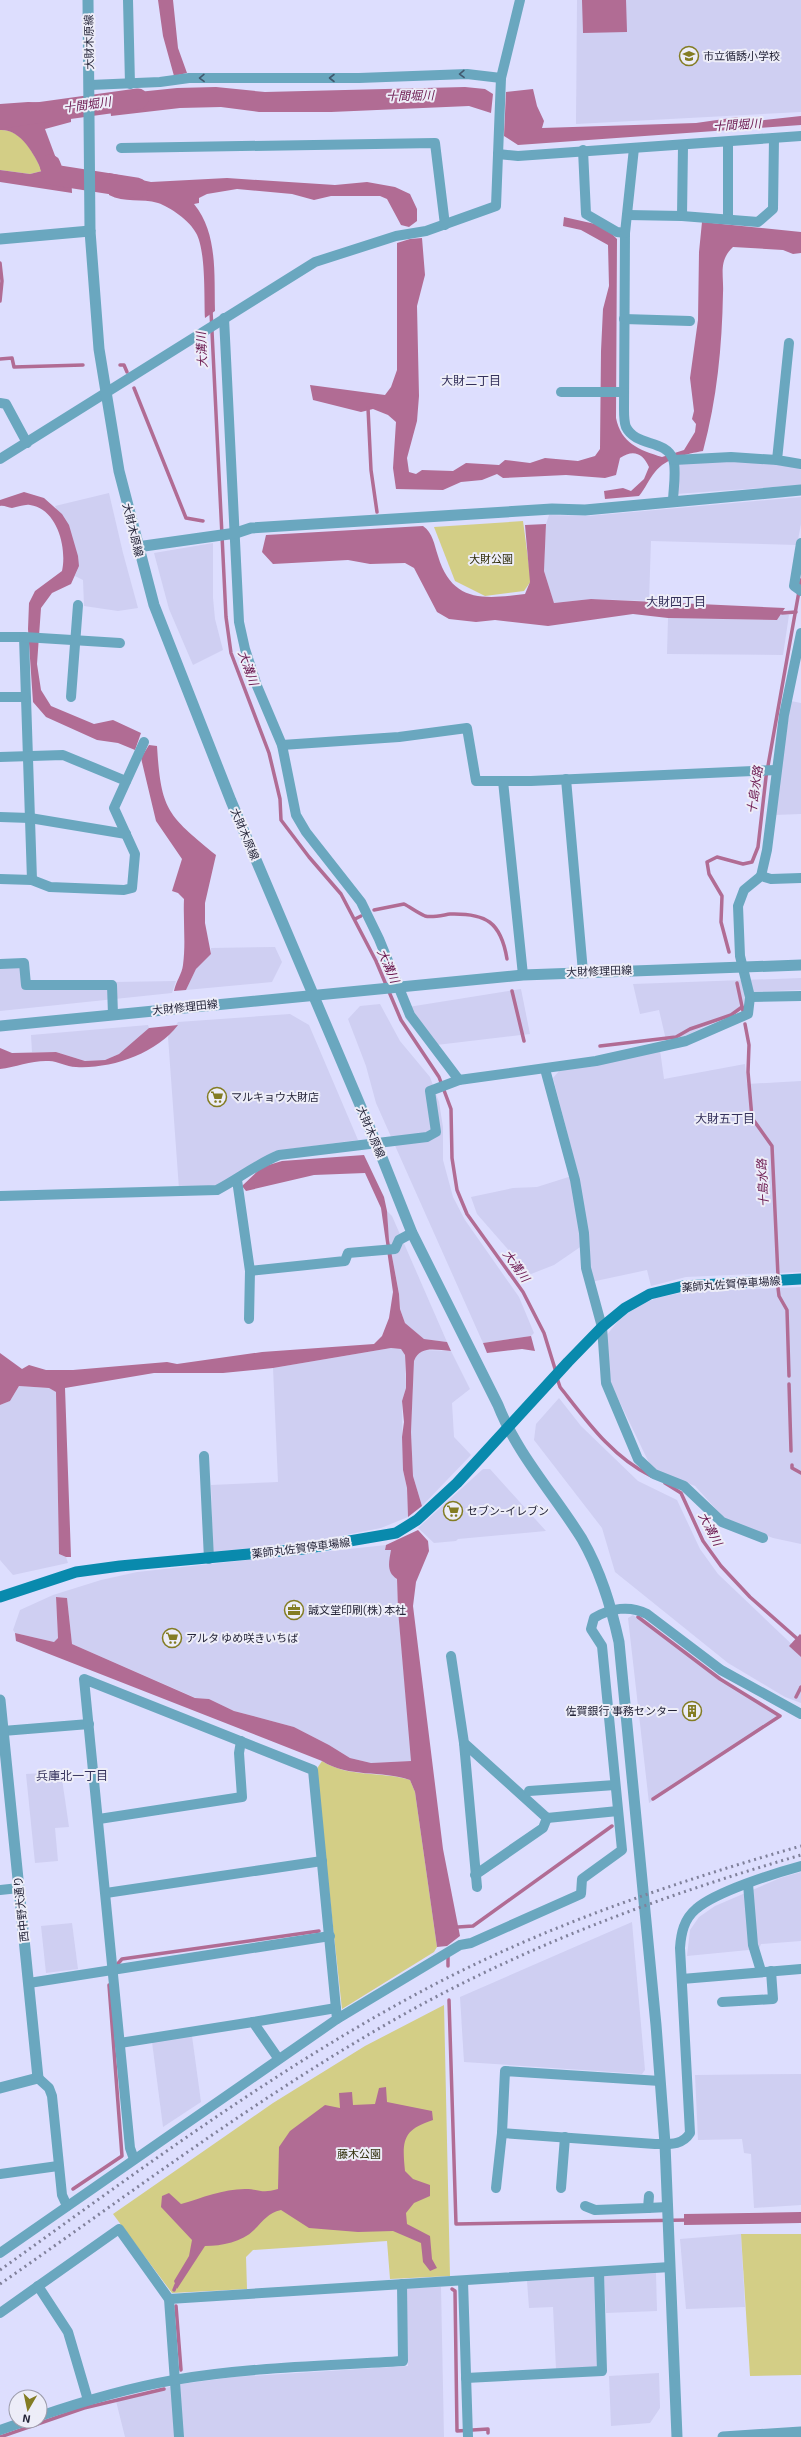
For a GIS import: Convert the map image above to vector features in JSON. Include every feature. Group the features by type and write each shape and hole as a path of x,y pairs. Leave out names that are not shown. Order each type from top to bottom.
{"main road":[{"name":"薬師丸佐賀停車場線","path":"0,1597 76,1572 120,1566 303,1549 396,1533 431,1508 507,1429 568,1362 602,1327 625,1308 650,1294 683,1286 801,1279"}],"street":[{"name":"大財木原線","path":"88,0 90,85 90,231 94,301 105,394 119,471 137,547 162,627 231,801 377,1145 412,1233 498,1405 507,1429 582,1540 604,1583 612,1610 619,1642 646,1915 665,2144 677,2437"},
{"path":"128,0 130,84"},
{"path":"0,459 315,262 396,236 426,231 496,206 498,114 501,83 520,0"},
{"path":"90,85 130,84 189,78 359,78 467,74 501,83"},
{"path":"498,154 518,156 583,150 683,146 801,136"},
{"path":"628,215 682,216 758,222 773,208 774,138"},
{"path":"728,142 728,219"},
{"path":"121,148 435,143 445,225"},
{"path":"682,216 683,146"},
{"path":"634,148 625,233 621,392 626,427 637,439 666,449 672,457 673,502"},
{"path":"583,150 586,214 617,232 625,233"},
{"path":"0,240 90,231"},
{"path":"224,318 241,629 257,686 282,745 296,815 306,832 361,902 379,939 410,1015 460,1080"},
{"path":"624,320 690,321"},
{"path":"777,460 789,343"},
{"path":"561,392 621,392"},
{"path":"0,403 6,404 27,443"},
{"path":"672,457 731,457 777,460 801,464"},
{"path":"137,547 212,537 236,533 251,528 552,509 585,510 801,490"},
{"path":"797,589 801,543"},
{"path":"71,697 78,605"},
{"path":"0,1196 217,1190 237,1180 264,1161 279,1155 377,1145 427,1137 436,1132 430,1091 460,1080 546,1069 686,1041 748,1014 750,997 747,978 742,966 738,906 744,890 761,876 767,850 784,715 801,633"},
{"path":"0,637 42,636 120,643"},
{"path":"24,637 32,880"},
{"path":"0,697 25,697"},
{"path":"282,745 399,737 467,728 476,781 566,779 776,770"},
{"path":"0,879 32,880 50,887 124,890 132,888 135,854 114,808 144,742"},
{"path":"0,757 62,755 126,781"},
{"path":"566,779 583,972"},
{"path":"503,781 523,975"},
{"path":"0,817 30,818 126,834"},
{"path":"761,876 771,879 801,878"},
{"path":"0,964 24,963 26,985 112,985 113,1014"},
{"name":"大財修理田線","path":"0,1026 313,994 523,975 801,965"},
{"path":"750,997 801,996"},
{"path":"546,1069 576,1180 584,1233 586,1268 602,1327 606,1383 638,1459 654,1474 684,1486 722,1522 763,1538"},
{"path":"237,1180 250,1271 249,1319"},
{"path":"250,1271 345,1261 348,1253 395,1249 399,1240 412,1233"},
{"path":"204,1456 209,1558"},
{"path":"0,2253 278,2058 337,2019 460,1945 472,1943 581,1894 582,1879 622,1850 602,1646 591,1629 594,1618 612,1610 636,1609 647,1614 721,1670 801,1714"},
{"path":"451,1656 464,1743 476,1887"},
{"path":"134,2159 130,2148 99,1819 84,1679 313,1770 337,2019"},
{"name":"西中野大通り","path":"0,1700 3,1731 4,1789 19,1888 38,2078"},
{"path":"3,1731 89,1724"},
{"path":"99,1819 242,1797 239,1753 241,1741"},
{"path":"464,1743 547,1818 618,1811"},
{"path":"529,1791 615,1785"},
{"path":"475,1876 543,1828 547,1818"},
{"path":"106,1893 322,1860"},
{"path":"502,2133 665,2144 675,2144 686,2139 690,2133 681,1940 686,1921 696,1909 748,1884 801,1866"},
{"path":"722,2002 772,1999 766,1971 753,1944 748,1884"},
{"path":"0,1890 19,1888"},
{"path":"29,1984 113,1969 330,1936"},
{"path":"682,1979 801,1969"},
{"path":"120,2043 336,2008"},
{"path":"253,2022 278,2058"},
{"path":"496,2188 502,2133 505,2071 660,2081"},
{"path":"0,2088 38,2078 49,2088 52,2096 62,2195 68,2206"},
{"path":"560,2188 565,2137"},
{"path":"0,2174 58,2166"},
{"path":"648,2208 649,2196"},
{"path":"585,2206 595,2210 648,2208 668,2210"},
{"path":"0,2313 120,2229 169,2299 179,2437"},
{"path":"169,2299 670,2267"},
{"path":"466,2378 602,2371 599,2272"},
{"path":"463,2281 468,2432"},
{"path":"48,2413 88,2400 175,2380 233,2373 403,2361 402,2284"},
{"path":"38,2286 68,2332 88,2400"},
{"path":"723,2437 801,2432"}],"shaded area":[{"name":"市立循誘小学校","path":"577,0 801,0 801,112 576,124"},
{"path":"733,459 801,468 801,485 676,494 676,463"},
{"path":"109,493 138,608 118,611 84,606 83,580 75,576 79,566 55,506"},
{"path":"801,497 801,524 797,545 651,541 649,601 591,599 554,603 544,571 546,524 549,515 588,516"},
{"path":"213,543 213,598 215,619 223,650 193,665 169,609 154,553"},
{"path":"782,613 789,615 783,655 667,654 668,618 777,620"},
{"path":"791,701 801,703 801,814 774,815"},
{"path":"275,947 282,962 272,982 186,990 196,969 211,954 211,948"},
{"path":"20,966 22,987 114,982 176,981 172,993 0,1011 0,967"},
{"path":"801,978 801,990 745,992 743,1009 685,1036 666,1040 659,1010 640,1014 633,984"},
{"path":"521,989 530,1034 428,1046 406,1019 402,1008"},
{"path":"380,1004 400,1041 430,1077 439,1102 443,1127 443,1160 453,1197 465,1220 519,1297 534,1333 531,1336 483,1343 376,1103 366,1066 348,1019 360,1006"},
{"path":"290,1014 309,1025 358,1140 275,1151 214,1188 179,1189 168,1037 178,1022"},
{"path":"148,1025 149,1028 135,1042 119,1054 105,1060 85,1061 56,1052 32,1052 31,1035"},
{"path":"660,1050 664,1079 745,1064 747,1084 801,1081 801,1272 686,1277 651,1286 647,1270 591,1282 589,1241 554,1265 526,1276 512,1254 477,1214 471,1197 513,1188 537,1187 578,1174 553,1078 560,1070"},
{"path":"387,1211 392,1216 447,1342 424,1339 405,1323 400,1309 399,1293 389,1240"},
{"path":"801,1287 801,1544 773,1538 725,1519 695,1486 652,1469 611,1384 606,1336 618,1321 634,1308 656,1298 685,1292"},
{"path":"391,1348 401,1349 405,1355 406,1388 402,1401 403,1470 407,1488 408,1517 381,1528 315,1541 213,1552 211,1485 278,1482 273,1368"},
{"path":"423,1350 451,1351 470,1389 452,1403 454,1437 471,1455 422,1506 413,1476 411,1432 414,1361 416,1354"},
{"path":"19,1386 49,1388 56,1392 59,1554 66,1557 68,1563 13,1575 0,1560 0,1405 10,1401"},
{"path":"559,1398 581,1426 638,1481 677,1500 700,1549 718,1574 801,1653 801,1703 785,1697 728,1663 615,1572 602,1528 534,1440 536,1424"},
{"path":"483,1469 490,1469 546,1531 458,1539 456,1541 434,1543 418,1528"},
{"path":"386,1545 385,1549 391,1549 397,1579 398,1610 412,1761 371,1763 350,1758 329,1745 294,1727 234,1711 209,1699 196,1698 72,1644 67,1598 56,1597 58,1638 54,1642 15,1633 13,1630 20,1610 53,1595 101,1580 137,1572"},
{"path":"633,1615 720,1679 781,1717 649,1803 628,1618"},
{"path":"61,1772 69,1827 55,1828 58,1861 35,1863 26,1774"},
{"path":"801,1872 801,1941 761,1944 759,1949 687,1956 690,1930 699,1917 715,1906 780,1878"},
{"path":"632,1922 645,2070 642,2074 464,2062 460,1997"},
{"path":"72,1923 78,1969 46,1973 41,1926"},
{"path":"192,2036 201,2102 163,2127 152,2042"},
{"path":"801,2074 801,2205 754,2208 751,2154 744,2153 742,2139 698,2140 695,2075"},
{"path":"741,2234 745,2307 686,2309 680,2239"},
{"path":"656,2273 657,2311 606,2313 604,2276"},
{"path":"595,2277 599,2367 556,2369 553,2307 529,2308 527,2281"},
{"path":"441,2287 444,2437 125,2437 116,2401 181,2384 234,2377 408,2366 406,2288"},
{"path":"659,2373 660,2408 650,2423 611,2426 609,2376"}],"green space":[{"path":"0,130 8,131 21,138 31,150 42,171 30,174 0,170"},
{"name":"大財公園","path":"523,521 531,581 524,591 485,596 455,581 434,527"},
{"path":"322,1761 343,1770 399,1777 410,1780 415,1792 437,1947 434,1952 342,2009 316,1770"},
{"name":"藤木公園","path":"444,2005 450,2276 390,2279 387,2241 253,2250 246,2257 247,2289 172,2293 113,2214 273,2103 365,2046"},
{"path":"741,2234 801,2234 801,2375 750,2376"}],"water":[{"path":"158,0 173,0 178,48 187,73 174,76 163,36"},
{"path":"582,0 626,0 627,32 583,33"},
{"path":"216,87 265,92 465,87 485,89 493,94 491,113 469,106 331,112 259,112 221,107 180,108 111,116 109,95 177,88"},
{"path":"533,89 537,106 544,121 542,128 696,123 738,117 738,123 801,116 801,125 518,145 504,136 506,92"},
{"path":"28,102 71,103 71,122 45,129 60,169 71,172 72,193 0,182 0,170 30,174 42,171 31,150 20,138 8,131 0,130 0,104"},
{"path":"109,173 151,182 227,178 335,185 367,182 395,187 410,194 417,209 417,221 409,227 401,225 387,199 380,196 331,196 314,200 292,194 237,189 207,194 199,198 199,203 194,204 202,215 207,228 213,255 215,311 205,318 203,262 199,241 193,228 179,215 158,203 127,200 109,195"},
{"path":"564,217 604,226 617,239 616,418 618,427 622,434 632,444 662,457 684,450 695,432 696,424 692,419 694,411 690,378 698,320 699,252 702,222 801,232 801,253 793,254 783,250 733,247 725,258 723,268 718,373 712,412 703,451 677,457 665,463 655,472 639,496 605,499 604,491 623,488 631,491 644,479 649,467 647,462 641,456 633,453 620,458 616,475 605,478 566,475 503,478 497,474 482,480 461,482 443,490 396,489 393,468 396,422 388,415 373,409 361,412 313,400 310,385 385,395 391,387 397,370 397,243 410,239 422,238 425,275 417,306 419,396 417,421 407,458 409,472 416,474 422,470 453,471 466,463 499,465 505,460 530,463 545,458 578,461 595,456 600,449 601,351 603,309 609,286 608,245 581,230 563,226"},
{"path":"24,492 44,498 62,514 69,525 78,556 79,566 71,584 52,593 41,608 37,664 41,690 51,706 94,724 113,720 141,733 135,750 118,743 97,740 46,717 33,702 28,629 29,603 35,591 62,571 63,552 58,531 54,522 48,514 40,508 30,505 12,508 0,506 0,500"},
{"path":"546,524 544,571 554,603 591,599 785,608 777,620 668,618 633,614 548,626 495,620 476,622 449,619 437,612 414,568 405,563 370,564 348,560 273,564 262,552 266,535 423,526 431,535 444,571 452,582 461,590 483,597 510,596 525,594 530,582 525,525"},
{"path":"149,745 157,746 161,784 170,810 187,830 216,855 205,903 205,923 211,954 196,969 186,990 174,991 183,965 184,899 178,893 172,891 182,859 156,821 141,758"},
{"path":"178,1025 158,1044 132,1058 118,1062 90,1067 76,1067 52,1061 43,1061 0,1069 0,1048 12,1053 56,1052 85,1061 105,1060 119,1054 149,1028"},
{"path":"364,1155 384,1197 400,1309 405,1323 424,1339 447,1342 451,1351 424,1351 417,1356 414,1361 411,1432 413,1476 422,1506 408,1517 407,1488 403,1470 402,1437 404,1422 402,1401 406,1388 406,1374 405,1355 401,1349 391,1348 273,1368 223,1373 154,1373 65,1388 71,1557 66,1557 59,1554 56,1392 49,1388 19,1386 10,1401 0,1405 0,1353 22,1369 29,1365 46,1370 73,1370 167,1362 177,1364 262,1352 374,1344 382,1336 389,1318 393,1292 381,1208 365,1173 314,1175 246,1191 242,1186 262,1167 282,1161"},
{"path":"531,1336 535,1351 522,1349 487,1353 483,1343"},
{"path":"418,1530 428,1541 429,1551 416,1582 413,1606 443,1849 460,1936 447,1946 437,1947 415,1792 410,1780 388,1775 354,1772 332,1766 16,1641 15,1633 54,1642 58,1638 56,1597 67,1598 72,1644 195,1698 209,1699 234,1711 294,1727 329,1745 350,1758 371,1763 411,1761 398,1610 397,1579 391,1573 389,1566 391,1550 385,1550 386,1545"},
{"path":"800,1634 801,1635 801,1657 789,1646"},
{"path":"386,2087 387,2102 432,2111 433,2120 415,2128 406,2138 404,2152 405,2171 413,2179 430,2185 430,2196 414,2203 406,2213 407,2224 430,2236 432,2259 437,2268 430,2271 423,2262 421,2243 393,2231 358,2232 309,2228 281,2210 269,2215 244,2238 225,2244 205,2246 177,2289 174,2281 189,2256 192,2240 161,2207 162,2196 169,2193 181,2204 229,2190 250,2189 268,2191 278,2189 279,2147 290,2131 325,2105 340,2108 339,2093 352,2092 353,2105 375,2104 379,2088"},
{"path":"801,2212 801,2223 684,2225 684,2214"}],"waterway":[{"name":"十間堀川","path":"0,118 138,99"},
{"path":"50,165 54,175 137,188"},
{"path":"0,263 2,281 0,301"},
{"name":"大溝川","path":"211,311 226,617 231,653 269,753 280,799 281,820 309,857 341,894 376,961 401,1020 439,1077 451,1109 452,1158 457,1190 467,1214 523,1292 544,1333 556,1372"},
{"path":"0,359 12,358 14,367 83,365"},
{"path":"120,365 124,365 127,372"},
{"path":"134,388 186,518 203,521"},
{"path":"368,408 371,470 377,512"},
{"name":"十島水路","path":"729,952 721,922 722,896 709,874 707,862 717,857 743,864 752,862 758,847 766,777 801,580"},
{"path":"782,613 796,612"},
{"path":"374,910 404,904 428,917 463,914 482,918 490,922 501,936 507,959"},
{"path":"355,919 361,916"},
{"name":"十島水路","path":"737,983 743,1011"},
{"path":"512,991 524,1041"},
{"path":"600,1046 676,1037 690,1029 731,1015 742,1007"},
{"name":"十島水路","path":"745,1024 749,1045 748,1072 752,1118 772,1146 778,1276"},
{"name":"十島水路","path":"778,1288 779,1296 787,1310 789,1376"},
{"name":"大溝川","path":"557,1378 560,1387 601,1437 624,1459 651,1476"},
{"name":"十島水路","path":"789,1384 791,1451"},
{"name":"十島水路","path":"792,1465 792,1468 801,1473"},
{"name":"大溝川","path":"665,1483 681,1493 703,1541 721,1566 750,1597 801,1642"},
{"path":"638,1617 720,1679 780,1716 653,1799"},
{"path":"796,1697 801,1687"},
{"path":"458,1927 473,1926 612,1826"},
{"path":"115,1967 122,1959 319,1931"},
{"path":"448,1955 448,1966"},
{"path":"73,2189 122,2156 109,1985"},
{"path":"449,2000 456,2224 688,2220"},
{"path":"174,2290 176,2285"},
{"path":"452,2289 455,2291 457,2431 488,2429 488,2433"},
{"path":"176,2306 181,2370"},
{"path":"0,2437 84,2408 164,2389"}],"railway":[{"path":"0,2270 217,2116 329,2044 445,1979 532,1939 620,1904 710,1873 801,1846"},
{"path":"0,2284 190,2150 286,2086 385,2025 435,1998 485,1972 588,1927 641,1907 747,1871 801,1855"}],"place":[{"name":"市立循誘小学校","path":"689,56"},
{"name":"マルキョウ大財店","path":"217,1097"},
{"name":"セブン-イレブン","path":"453,1511"},
{"name":"誠文堂印刷(株) 本社","path":"294,1610"},
{"name":"アルタ ゆめ咲きいちば","path":"172,1638"},
{"name":"佐賀銀行 事務センター","path":"692,1711"}],"district":[{"name":"大財二丁目","path":"471,381"},
{"name":"大財四丁目","path":"676,602"},
{"name":"大財五丁目","path":"725,1119"},
{"name":"兵庫北一丁目","path":"72,1776"}]}
